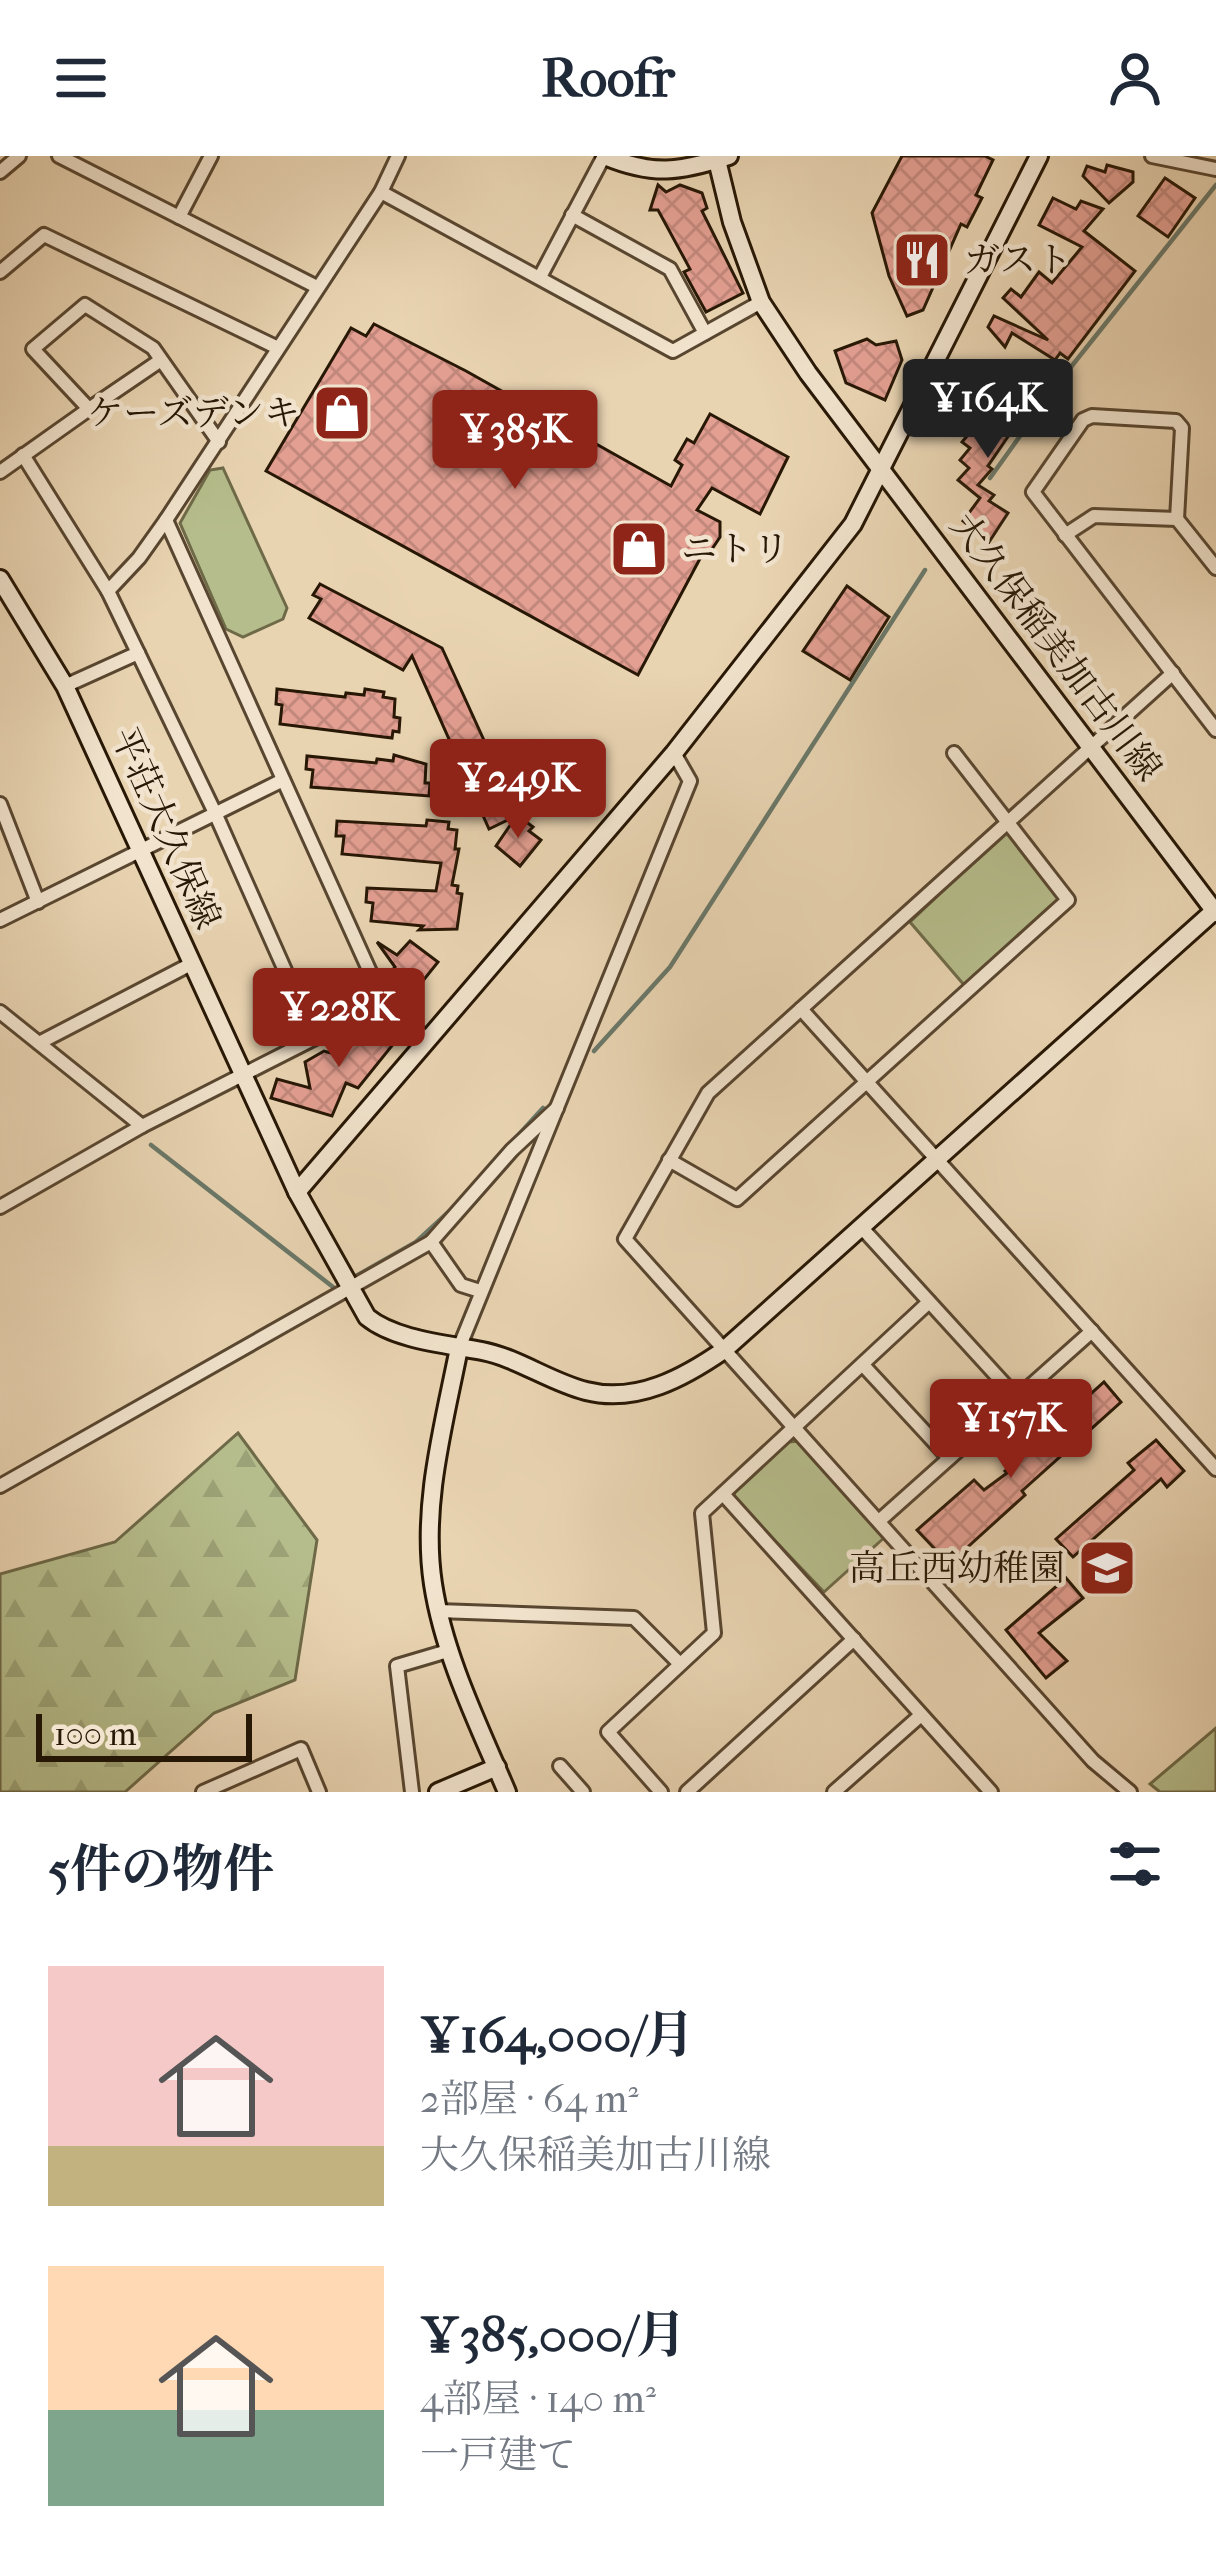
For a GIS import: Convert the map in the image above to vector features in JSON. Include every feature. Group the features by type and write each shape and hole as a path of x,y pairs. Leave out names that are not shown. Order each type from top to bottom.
{"street":[{"path":"0,172 19,156"},
{"path":"59,156 317,287"},
{"path":"179,217 211,156"},
{"path":"108,591 139,559 219,442 381,192 398,156"},
{"path":"540,277 604,156 635,168 671,172 720,157"},
{"path":"297,1192 674,753 854,524 1039,156"},
{"path":"1152,156 1216,169"},
{"name":"大久保稲美加古川線","path":"720,157 732,222 761,302 851,434 1215,911"},
{"path":"381,192 673,351 761,302"},
{"path":"572,215 670,268 705,333"},
{"path":"0,272 44,235 278,348"},
{"path":"89,409 33,349 85,305 153,348 219,442"},
{"path":"0,472 160,360"},
{"path":"1216,568 1178,519 1182,428 1176,421 1092,416 1083,420 1033,492 1216,730"},
{"path":"23,455 108,591 216,815 315,1038"},
{"path":"1065,535 1094,516 1178,519"},
{"path":"166,520 384,1003 428,1040"},
{"name":"平荘大久保線","path":"0,578 65,686 241,1075 347,1287 375,1324 488,1352 590,1392 638,1392 681,1380 724,1350 1215,911"},
{"path":"65,686 137,653"},
{"path":"1130,1792 1093,1761 625,1239 708,1093 1173,674"},
{"path":"508,1792 438,1611 431,1563 432,1507 459,1348 690,782 674,753"},
{"path":"669,1160 737,1199 1068,900 954,753"},
{"path":"0,920 283,780"},
{"path":"0,804 38,902"},
{"path":"39,1043 191,964"},
{"path":"0,1207 142,1126 384,1003"},
{"path":"801,1009 1216,1469"},
{"path":"0,1012 142,1126"},
{"path":"0,1486 431,1242 512,1150 557,1108"},
{"path":"862,1228 1017,1398"},
{"path":"431,1242 460,1286 480,1291"},
{"path":"661,1792 608,1732 714,1633 702,1513 929,1302"},
{"path":"879,1521 1092,1331"},
{"path":"863,1365 949,1459"},
{"path":"723,1494 984,1790"},
{"path":"438,1611 634,1618 679,1663"},
{"path":"687,1792 854,1639"},
{"path":"412,1792 397,1666 451,1650"},
{"path":"834,1792 921,1714"},
{"path":"203,1792 301,1749 320,1792"},
{"path":"560,1766 583,1792"},
{"path":"438,1792 496,1767"}],"green space":[{"path":"223,468 287,608 283,619 243,637 226,629 180,523 210,470"},
{"path":"1005,832 1013,833 1059,899 965,986 910,922"},
{"path":"238,1433 317,1540 295,1680 214,1713 125,1792 0,1792 0,1574 115,1542"},
{"path":"800,1441 886,1536 824,1592 733,1497 736,1489 789,1442"},
{"path":"1216,1728 1216,1792 1160,1792 1150,1784"}],"building":[{"path":"902,156 985,156 993,160 976,195 982,198 967,227 961,224 923,310 907,316 889,276 872,213"},
{"path":"1107,165 1133,172 1133,182 1109,203 1083,176 1087,166 1105,172"},
{"path":"1165,178 1195,198 1168,237 1138,216"},
{"path":"658,185 666,192 680,185 702,193 707,208 702,211 743,293 706,312 684,272 690,269 658,210 650,210"},
{"path":"1053,198 1076,209 1081,201 1103,209 1084,231 1135,271 1068,359 1060,353 1055,360 1012,333 1005,347 988,327 994,316 1048,340 1003,298 1011,289 1021,297 1039,272 1052,283 1082,247 1039,225"},
{"path":"374,324 671,486 682,465 675,460 687,439 694,443 710,414 788,457 760,514 712,488 697,510 720,522 720,537 703,553 638,675 266,471 351,328 366,336"},
{"path":"867,339 876,345 896,341 902,360 885,400 846,383 835,351"},
{"path":"1013,380 1021,385 1006,408 1020,419 978,485 994,495 989,501 1008,513 989,542 963,521 980,498 958,480 969,468 960,460 970,448 962,442"},
{"path":"320,584 442,648 518,815 489,829 412,656 403,670 309,618 321,599 313,595"},
{"path":"847,586 889,617 850,680 803,651"},
{"path":"277,689 345,697 346,693 364,695 365,689 384,692 383,697 395,699 399,732 393,731 392,738 280,724 282,705 276,704"},
{"path":"394,755 426,764 429,796 311,787 313,770 306,769 307,756 376,763 377,759 393,761"},
{"path":"517,815 541,840 520,866 496,846"},
{"path":"427,820 449,822 448,829 457,830 455,849 459,849 452,885 462,894 457,929 419,930 423,926 371,921 373,903 366,902 367,888 436,891 441,863 342,854 344,836 336,836 337,821 426,826"},
{"path":"410,941 438,962 414,992 390,973 395,967 377,942 397,955"},
{"path":"285,995 297,1023 274,1034 259,1005"},
{"path":"385,1017 403,1032 358,1088 346,1083 332,1116 271,1098 277,1079 310,1088 305,1062 324,1051 331,1053 349,1034 367,1041"},
{"path":"1104,1382 1121,1402 949,1564 917,1530 974,1480 984,1490 1007,1473"},
{"path":"1156,1440 1184,1471 1167,1487 1161,1479 1073,1557 1056,1539 1134,1470 1128,1463"},
{"path":"1066,1578 1083,1598 1039,1633 1067,1661 1046,1678 1006,1630"}],"waterway":[{"path":"990,478 1055,387 1216,185"},
{"path":"594,1051 670,967 925,570"},
{"path":"482,1175 543,1108"},
{"path":"151,1145 333,1287"},
{"path":"356,1276 416,1242 455,1206"}],"place":[{"name":"ガスト","path":"922,260"},
{"name":"ケーズデンキ","path":"342,413"},
{"name":"ニトリ","path":"639,549"},
{"name":"高丘西幼稚園","path":"1107,1568"}]}
